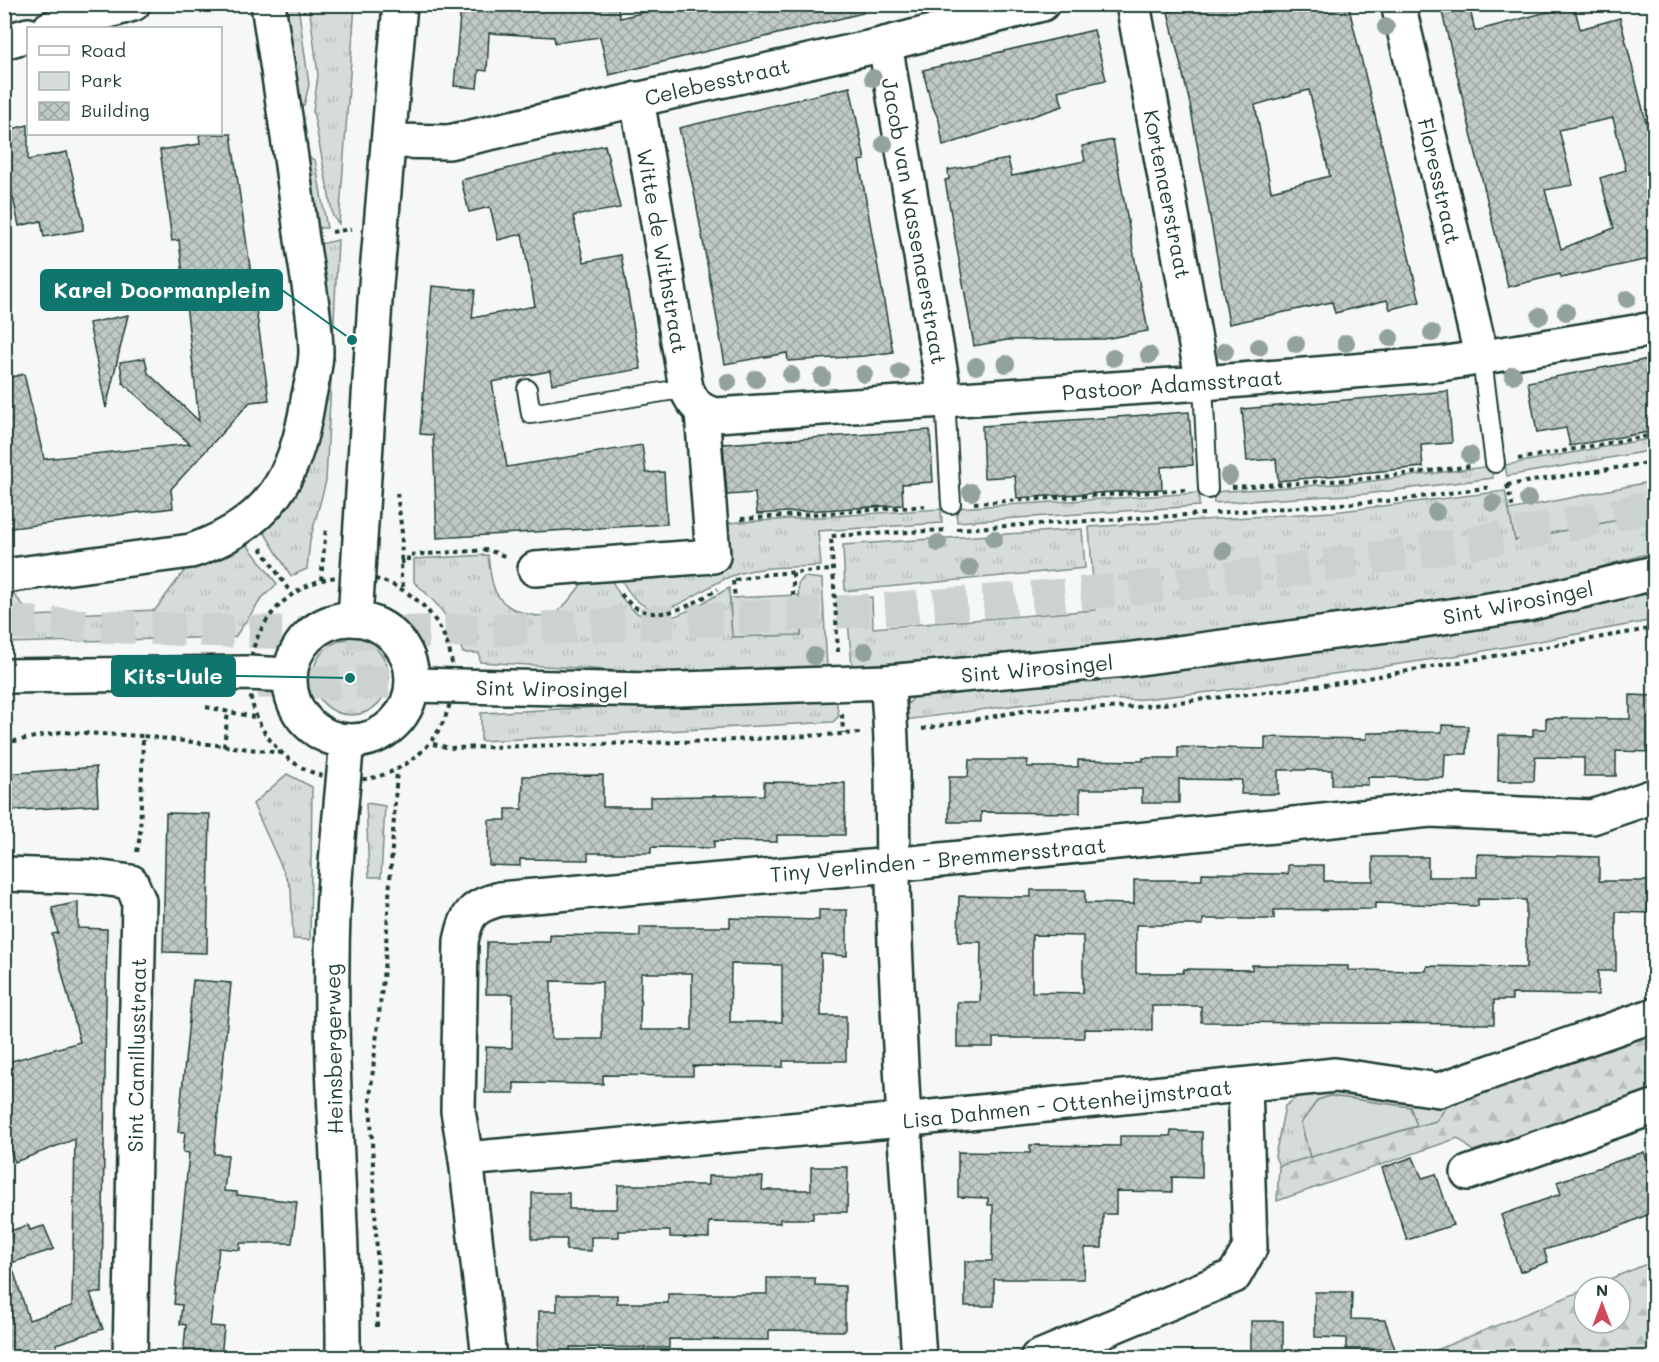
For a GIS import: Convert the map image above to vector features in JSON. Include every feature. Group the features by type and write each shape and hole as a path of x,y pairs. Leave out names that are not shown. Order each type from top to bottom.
{"street":[{"path":"53,27 133,4"},
{"path":"4,576 191,550 230,535 246,525 278,492 289,474 304,428 316,352 289,139 268,4"},
{"path":"355,619 376,285 400,4"},
{"name":"Celebesstraat","path":"390,141 449,142 885,44 1042,4"},
{"name":"Kortenaerstraat","path":"1133,4 1203,383"},
{"name":"Floresstraat","path":"1398,4 1482,359"},
{"path":"4,42 27,35"},
{"name":"Jacob van Wassenaerstraat","path":"885,44 945,398"},
{"name":"Witte de Withstraat","path":"535,569 713,556 694,400 637,99"},
{"name":"Pastoor Adamsstraat","path":"694,400 716,415 815,410 945,398 1203,383 1482,359 1654,329"},
{"name":"Sint Wirosingel","path":"412,685 662,690 887,682 1125,660 1372,628 1528,604 1654,573"},
{"path":"355,619 370,622 386,630 398,642 407,656 412,685 408,702 392,726 373,738 347,741 327,736 305,721 293,700 290,675 299,648 310,636 338,621 355,619"},
{"path":"4,676 248,673 290,675"},
{"path":"887,682 892,731 892,865 902,1120 919,1358"},
{"name":"Heinsbergerweg","path":"344,1358 344,1278 335,1149 332,962 347,741"},
{"name":"Tiny Verlinden - Bremmersstraat","path":"489,1358 466,1159 458,1111 461,941 466,917 482,904 500,899 892,865 1430,810 1592,817 1654,796"},
{"path":"4,874 94,877 131,882"},
{"name":"Sint Camillusstraat","path":"130,1358 139,901 131,882"},
{"name":"Lisa Dahmen - Ottenheijmstraat","path":"466,1159 902,1120 1335,1075 1439,1090 1654,1015"},
{"path":"1037,1358 1234,1276 1250,1248 1245,1085"},
{"path":"1468,1173 1654,1107"}],"lane":[{"path":"1482,359 1495,463"},
{"path":"1203,383 1208,489"},
{"path":"527,389 531,414 694,400"},
{"path":"945,398 951,504"}],"path":[{"path":"843,734 831,536 1086,522 1387,501 1654,462"},
{"path":"1507,485 1513,509"},
{"path":"246,525 292,595"},
{"path":"400,562 408,562 408,555 489,550 535,569"},
{"path":"793,573 794,595"},
{"path":"733,580 735,598"},
{"name":"Sint Wirosingel","path":"433,744 450,747 558,746 892,731 960,724 1000,713 1137,707 1333,684 1654,628"},
{"path":"224,747 228,711"},
{"path":"4,743 61,732 142,736 282,753"},
{"path":"131,882 140,836 142,736"},
{"name":"Heinsbergerweg","path":"377,1334 378,1276 370,1097 385,960 396,770"}],"green space":[{"path":"280,5 298,5 309,85 304,105 296,106"},
{"path":"309,5 355,5 339,224 333,217 313,111 318,75"},
{"path":"303,155 315,160 327,228 313,228"},
{"path":"338,240 326,481 310,540 307,569 291,576 261,527 288,492 316,245"},
{"path":"1654,438 1654,450 1507,476 1505,465"},
{"path":"1492,466 1493,478 1365,494 1214,503 1213,492 1364,482"},
{"path":"1654,481 1654,513 1515,540 1509,510"},
{"path":"1505,491 1515,540 1654,513 1654,552 1567,577 1514,589 1349,616 1101,645 852,666 846,599 872,597 873,628 1095,610 1089,527 1333,512"},
{"path":"1199,493 1199,506 957,522 956,508"},
{"path":"941,509 942,523 818,531 821,566 747,571 720,581 673,606 659,609 645,606 632,596 619,575 729,568 727,523"},
{"path":"1082,529 1085,568 845,591 843,545"},
{"path":"242,538 277,584 262,598 235,637 5,643 4,594 10,590 32,616 155,610 194,558"},
{"path":"488,555 491,578 497,595 519,612 535,616 549,615 558,611 589,575 609,575 621,597 634,611 648,618 662,619 677,615 729,588 732,637 801,635 798,584 804,577 822,579 827,668 685,675 480,662 479,653 463,653 444,613 414,582 414,559"},
{"path":"1654,592 1654,620 1467,654 1219,691 1134,700 1063,699 905,720 906,706 918,693 1463,630"},
{"path":"799,595 801,635 732,637 730,598"},
{"path":"344,639 358,639 372,645 383,656 389,670 386,692 378,704 358,715 344,715 330,709 319,698 313,684 313,670 319,656 330,645"},
{"path":"835,695 839,716 833,722 481,741 481,713"},
{"path":"287,774 312,787 310,940 293,939 291,888 253,804"},
{"path":"366,803 385,806 381,877 369,877"},
{"path":"1654,1024 1654,1091 1473,1151 1458,1138 1277,1201 1279,1166 1436,1121 1452,1100"},
{"path":"1341,1089 1452,1100 1437,1121 1417,1126 1410,1107 1330,1096 1318,1100 1301,1123 1310,1157 1279,1166 1275,1156 1285,1106 1303,1093"},
{"path":"1330,1096 1410,1107 1417,1126 1310,1157 1301,1123 1318,1100"},
{"path":"1654,1261 1654,1357 1419,1357 1572,1295 1572,1335 1632,1335 1632,1275 1620,1275"}],"building":[{"path":"461,4 617,4 620,18 678,4 862,4 863,13 609,75 600,37 555,43 554,37 489,33 487,71 479,70 477,88 454,86"},
{"path":"1200,4 1348,4 1420,302 1390,309 1387,300 1335,313 1332,302 1229,324 1190,104 1168,12","holes":["1309,90 1330,176 1271,191 1255,105"]},
{"path":"1469,5 1475,31 1574,5 1580,29 1620,18 1654,154 1654,258 1561,278 1560,274 1508,287 1442,12","holes":["1613,118 1626,170 1600,178 1614,228 1561,249 1545,190 1573,185 1559,130"]},
{"path":"1094,30 1106,80 1058,91 1063,106 943,146 939,120 931,103 923,70"},
{"path":"850,87 865,160 859,161 893,352 788,361 787,353 725,364 694,191 679,128"},
{"path":"27,125 28,160 67,152 83,220 83,230 44,237 41,221 19,226 13,197 4,199 4,131"},
{"path":"231,134 269,400 250,402 171,489 173,508 4,529 4,379 24,374 44,459 190,444 123,383 120,362 145,358 148,373 199,421 179,240 172,241 160,150 200,144 199,135"},
{"path":"1113,140 1148,331 1104,339 1007,340 974,346 945,180 949,179 948,170 1008,159 1012,176 1085,161 1082,146"},
{"path":"605,145 620,208 573,216 584,262 621,255 641,369 552,384 550,371 492,382 507,467 642,445 646,473 664,472 667,524 437,538 433,435 420,434 432,286 475,290 472,318 535,306 522,234 498,240 490,207 469,212 461,180"},
{"path":"128,315 106,408 89,323"},
{"path":"1654,358 1654,431 1570,446 1566,428 1537,433 1528,382"},
{"path":"1448,391 1452,443 1421,445 1423,467 1278,481 1276,459 1247,461 1242,409"},
{"path":"1189,412 1193,465 1161,467 1162,489 1017,498 1015,476 984,478 982,426"},
{"path":"930,430 933,482 902,484 903,505 757,514 755,493 727,495 723,444"},
{"path":"1630,695 1654,696 1654,752 1616,751 1616,776 1584,776 1584,758 1535,757 1534,781 1498,781 1499,735 1533,736 1533,729 1546,729 1546,718 1630,719"},
{"path":"1442,725 1468,726 1467,754 1445,754 1444,778 1368,777 1368,785 1332,785 1332,770 1278,770 1278,794 1241,794 1242,780 1179,779 1179,803 1142,803 1142,789 1080,789 1080,813 981,812 981,822 949,822 949,777 968,777 969,760 1028,760 1027,767 1078,767 1078,760 1143,761 1143,758 1178,758 1178,747 1265,749 1265,737 1367,739 1367,733 1442,732"},
{"path":"96,767 98,805 4,811 4,774"},
{"path":"603,775 603,807 650,807 650,797 764,795 764,782 845,783 845,835 777,835 777,842 714,841 714,848 651,847 651,853 588,853 588,860 520,859 520,866 489,865 489,820 506,820 506,809 522,809 523,776"},
{"path":"166,813 210,814 207,953 163,952"},
{"path":"1477,854 1599,857 1599,881 1649,881 1648,913 1616,912 1616,971 1598,971 1598,995 1512,994 1512,1000 1494,1000 1494,1024 1201,1022 1201,1006 1152,1006 1152,1030 1084,1029 1084,1038 993,1038 993,1047 957,1047 957,1002 980,1002 981,942 958,942 959,896 1031,897 1031,890 1085,890 1085,903 1134,904 1134,880 1202,880 1202,873 1288,874 1288,865 1324,865 1324,881 1373,881 1373,857 1428,857 1428,877 1477,877","holes":["1478,899 1526,900 1526,968 1427,966 1426,971 1348,970 1348,966 1252,965 1252,970 1184,969 1183,973 1136,973 1136,925 1203,925 1203,919 1274,919 1274,910 1375,909 1375,903 1478,906","1032,935 1083,936 1083,993 1032,992"]},
{"path":"78,902 78,928 107,929 102,1293 90,1293 103,1329 56,1344 60,1358 4,1358 4,1233 28,1225 30,1230 44,1226 54,1249 11,1263 29,1320 72,1306 75,1139 15,1162 4,1135 4,1063 80,1042 52,934 58,933 52,908"},
{"path":"819,910 847,910 847,956 821,954 821,1016 846,1016 846,1061 783,1061 783,1067 693,1066 693,1076 603,1075 603,1084 514,1083 514,1093 485,1093 486,1047 512,1048 513,994 486,994 487,942 550,942 550,935 640,936 640,927 730,927 730,918 819,920","holes":["731,964 782,965 782,1022 730,1022","641,973 692,973 692,1030 640,1030","551,981 602,982 602,1039 551,1039"]},
{"path":"193,980 231,983 214,1154 228,1155 224,1191 237,1192 237,1195 297,1202 292,1243 240,1243 240,1250 219,1248 210,1326 224,1327 221,1358 183,1358 186,1325 180,1324 182,1305 174,1304 189,1153 183,1152 185,1132 178,1132"},
{"path":"1171,1131 1202,1132 1202,1178 1172,1177 1172,1192 1116,1191 1116,1214 1103,1214 1102,1248 1085,1248 1084,1279 994,1279 994,1306 965,1306 965,1261 992,1261 993,1205 988,1205 988,1198 958,1197 958,1152 1030,1153 1030,1145 1120,1146 1120,1136 1170,1136"},
{"path":"1644,1152 1649,1165 1654,1162 1654,1212 1621,1226 1544,1250 1548,1262 1520,1272 1501,1215 1561,1194 1557,1182"},
{"path":"1413,1157 1422,1178 1436,1174 1453,1225 1407,1240 1382,1168"},
{"path":"811,1167 848,1167 847,1212 813,1212 813,1219 780,1219 780,1223 709,1222 709,1238 670,1237 670,1231 619,1231 619,1237 591,1237 591,1251 566,1250 567,1239 532,1239 532,1193 569,1193 569,1209 617,1209 618,1185 708,1185 708,1176 763,1177 762,1190 811,1190"},
{"path":"767,1278 815,1278 815,1285 845,1286 845,1331 769,1330 769,1340 669,1339 669,1348 570,1347 570,1357 538,1357 539,1311 557,1311 557,1295 617,1295 617,1303 668,1303 668,1294 767,1294"},
{"path":"1315,1292 1352,1292 1351,1319 1385,1320 1395,1349 1346,1349 1346,1338 1315,1337"},
{"path":"1251,1321 1283,1321 1283,1358 1251,1358"}],"tunnel":[{"path":"4,622 242,631 381,633 502,630 911,607 1125,589 1338,564 1549,528 1654,506"},
{"path":"258,682 441,682"}],"place":[{"name":"Karel Doormanplein","path":"352,340"},
{"name":"Kits-Uule","path":"350,678"}]}
